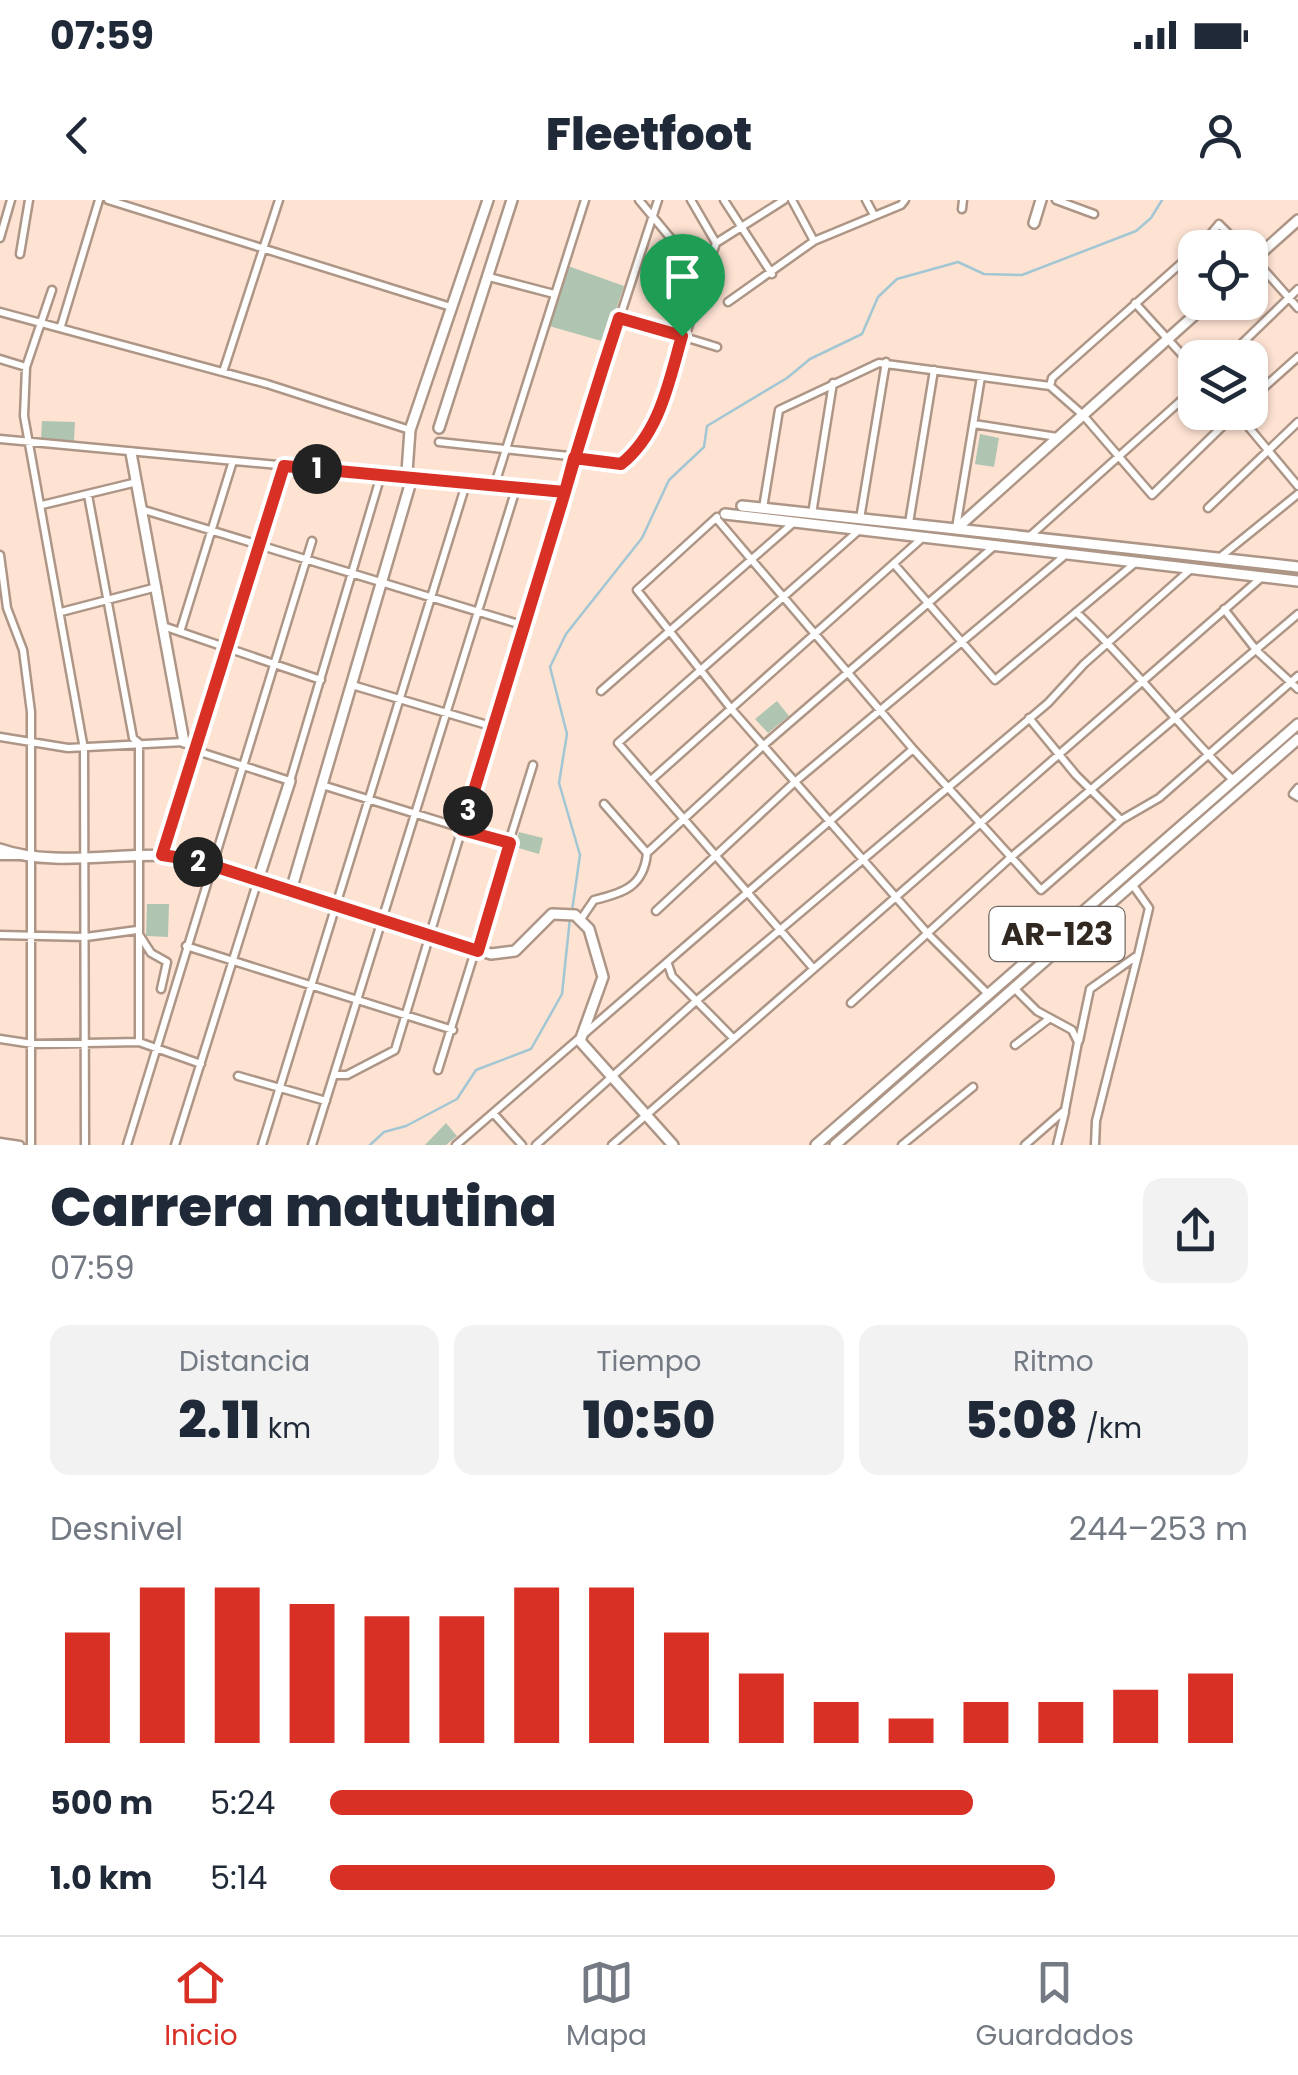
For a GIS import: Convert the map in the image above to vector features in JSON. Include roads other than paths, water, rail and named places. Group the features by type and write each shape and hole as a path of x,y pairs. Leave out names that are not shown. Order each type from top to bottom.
{"street":[{"path":"0,238 11,200"},
{"path":"20,254 29,200"},
{"path":"60,326 99,200"},
{"path":"108,200 451,308"},
{"path":"223,372 278,200"},
{"path":"412,478 407,472 410,430 488,200"},
{"path":"439,428 512,200"},
{"path":"494,488 584,200"},
{"path":"639,200 702,277"},
{"path":"334,1075 347,1076 395,1050 574,458 658,200"},
{"path":"692,200 716,243"},
{"path":"724,200 772,274"},
{"path":"439,442 625,462 658,416 716,243 784,200"},
{"path":"792,200 814,241"},
{"path":"866,200 874,215"},
{"path":"728,302 814,241 905,200"},
{"path":"1034,223 1041,200"},
{"path":"1056,200 1094,214"},
{"path":"1268,245 1298,220"},
{"path":"1050,386 1052,378 1178,265"},
{"path":"1268,276 1298,308"},
{"path":"489,277 554,294"},
{"path":"1244,340 1298,289"},
{"path":"52,290 26,367 24,416 84,748 85,1145"},
{"path":"1135,302 1178,349"},
{"path":"0,312 223,372 410,430"},
{"path":"619,318 717,347"},
{"path":"956,529 1190,320"},
{"path":"1268,384 1298,357"},
{"path":"0,359 26,367"},
{"path":"860,519 886,362"},
{"path":"763,508 779,410 859,368 886,362 1050,386 1083,414 1116,458 1152,495 1219,430"},
{"path":"909,524 934,370"},
{"path":"956,529 982,377"},
{"path":"812,514 833,383"},
{"path":"1029,537 1178,403"},
{"path":"1208,508 1298,422"},
{"path":"974,424 1057,437"},
{"path":"1251,430 1298,486"},
{"path":"0,439 232,464 565,492"},
{"path":"131,454 184,742"},
{"path":"180,632 232,464"},
{"path":"162,855 284,466"},
{"path":"175,1145 354,575 381,475"},
{"path":"290,894 412,478"},
{"path":"42,504 137,482"},
{"path":"262,1145 466,484"},
{"path":"312,1145 516,490"},
{"path":"1218,558 1298,494"},
{"path":"88,495 133,738 139,743"},
{"path":"988,994 929,935 733,711 667,632 638,590 721,516 742,506 1293,567 1298,558"},
{"path":"144,510 524,626"},
{"path":"721,516 1298,581"},
{"path":"721,516 752,560 913,749 1041,890 1121,820 1152,804 1295,679"},
{"path":"601,691 792,524"},
{"path":"813,968 618,743 857,532"},
{"path":"651,780 818,636 920,540"},
{"path":"127,1145 312,541"},
{"path":"581,918 594,900 615,897 638,882 646,869 647,853 765,744 992,548"},
{"path":"0,556 4,608 23,650 32,743 27,856 33,936 31,1145"},
{"path":"656,911 797,780 1063,556"},
{"path":"894,564 996,680 1135,563"},
{"path":"536,1145 696,1001 1030,718 1192,568"},
{"path":"612,1145 1262,577"},
{"path":"61,612 157,587"},
{"path":"1224,609 1257,650 1295,679 1298,689"},
{"path":"1076,612 1142,680 1174,722 1233,780"},
{"path":"851,1003 1010,858 1298,614"},
{"path":"163,626 321,680"},
{"path":"352,685 494,728"},
{"path":"1030,718 1121,820"},
{"name":"AR-123","path":"816,1145 1298,724"},
{"path":"0,738 84,748 184,742 194,750 290,781"},
{"name":"AR-123","path":"835,1145 1298,739"},
{"path":"139,743 139,1042"},
{"path":"456,1145 660,973 667,960 913,749"},
{"path":"438,1070 478,951 532,765"},
{"path":"322,785 510,843"},
{"path":"1298,788 1292,794 1298,797"},
{"path":"604,804 647,853"},
{"path":"0,852 27,856 138,852 162,855 478,951 514,951 557,912 581,918 594,942 603,977 580,1041"},
{"path":"1095,1145 1113,1048 1149,908 1132,884"},
{"path":"0,935 86,937 137,930"},
{"path":"137,930 151,954 167,962 161,990"},
{"path":"186,946 453,1030"},
{"path":"1058,1145 1090,989 1138,955"},
{"path":"667,960 672,976 732,1037"},
{"path":"1014,988 1050,1018 1072,1030 1078,1042"},
{"path":"1014,1045 1050,1018"},
{"path":"0,1039 33,1044 139,1042 202,1064"},
{"path":"580,1041 672,1145"},
{"path":"238,1076 326,1101"},
{"path":"902,1145 972,1086"},
{"path":"1025,1145 1065,1110"},
{"path":"494,1114 522,1145"},
{"path":"0,1142 20,1145"}],"waterway":[{"path":"572,911 580,855 559,783 567,734 550,667 566,634 642,538 669,480 704,447 707,426 787,378 810,359 862,334 878,297 897,279 958,262 984,274 1022,275 1136,231 1151,218 1162,200"},
{"path":"370,1145 384,1132 406,1126 457,1099 476,1070 531,1049 562,994 570,918"}]}
